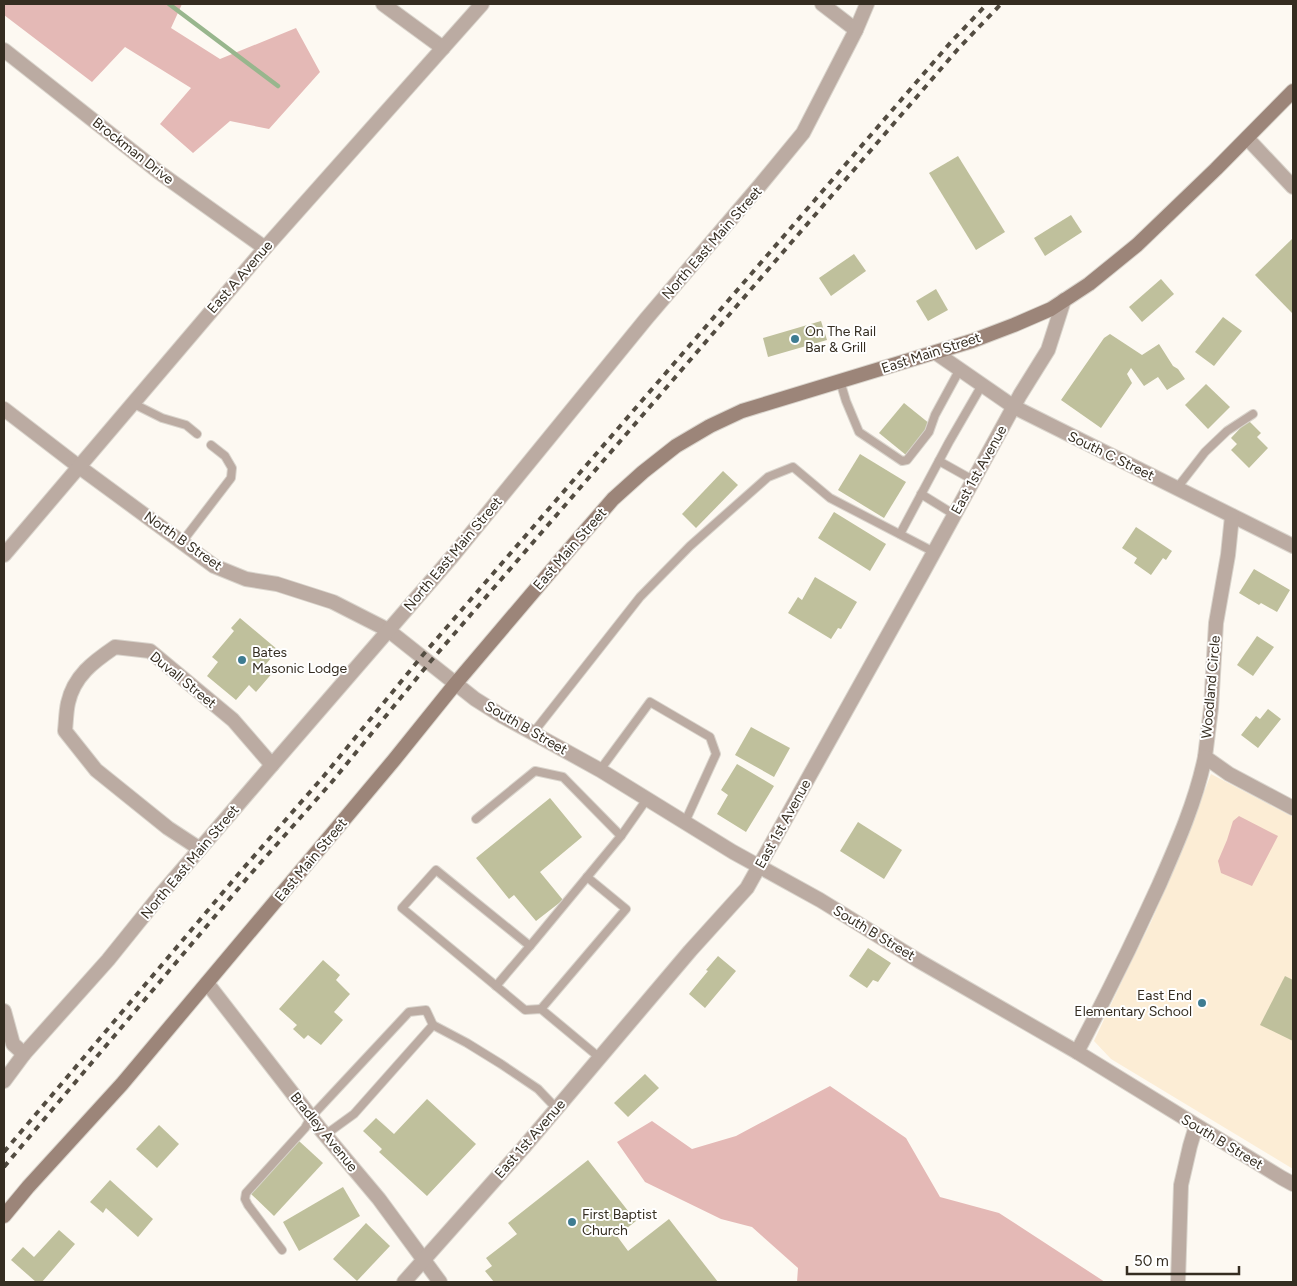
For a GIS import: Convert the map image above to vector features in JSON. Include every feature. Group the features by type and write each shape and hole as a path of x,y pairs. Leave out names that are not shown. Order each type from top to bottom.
{"main road":[{"name":"East Main Street","path":"4,1216 122,1084 394,760 456,683 600,514 613,499 643,472 676,446 710,426 734,415 972,341 1050,309 1089,284 1137,245 1293,91"}],"street":[{"path":"383,4 443,48"},
{"name":"East A Avenue","path":"4,555 265,248 482,4"},
{"path":"822,4 856,30"},
{"name":"North East Main Street","path":"4,1080 24,1054 108,960 162,893 451,558 646,319 762,184 803,133 856,30 867,4"},
{"name":"Brockman Drive","path":"4,50 160,173 265,248"},
{"path":"1247,138 1293,188"},
{"name":"East 1st Avenue","path":"404,1282 557,1109 690,951 747,888 973,480 1048,350 1064,300"},
{"name":"South C Street","path":"936,353 1014,408 1293,546"},
{"name":"North B Street","path":"4,409 214,566 246,579 277,584 333,602 388,630 456,683"},
{"name":"Woodland Circle","path":"1232,516 1228,555 1216,623 1211,708 1205,756 1229,774 1293,808"},
{"name":"Duvall Street","path":"200,849 168,828 96,770 65,731 68,703 76,681 94,660 115,647 150,651 233,720 272,765"},
{"name":"South B Street","path":"456,683 475,699 502,716 600,770 919,961 1077,1052 1293,1184"},
{"path":"1077,1052 1132,942 1175,848 1201,779 1205,756"},
{"name":"Bradley Avenue","path":"207,983 325,1135 379,1198 440,1282"},
{"path":"4,1011 13,1044 24,1054"},
{"path":"1178,1282 1182,1185 1196,1126"}],"lane":[{"path":"840,381 859,432 902,461 907,460 929,432 935,415 960,369"},
{"path":"900,534 982,385"},
{"path":"132,403 162,418 186,425 197,434"},
{"path":"1177,488 1205,452 1227,431 1253,414"},
{"path":"182,542 231,478 232,468 224,456 211,444"},
{"path":"939,461 973,480"},
{"path":"533,733 640,598 690,546 768,477 793,467 830,498 934,552"},
{"path":"922,494 954,515"},
{"path":"600,770 650,702 710,737 716,754 685,822"},
{"path":"476,819 535,771 563,777 621,836"},
{"path":"496,986 621,836 648,799"},
{"path":"530,946 436,870 402,908 525,1010 541,1009 600,1058"},
{"path":"541,1009 626,909 587,877"},
{"path":"282,1250 248,1205 245,1199 246,1193 305,1128 311,1116 409,1012 426,1010 433,1026 467,1043 502,1064 538,1090 557,1109"},
{"path":"325,1135 354,1114 433,1026"}],"shaded area":[{"path":"4,4 182,4 171,28 220,59 296,28 320,72 269,129 230,121 193,153 160,124 191,88 125,47 92,82 4,15"},
{"name":"East End Elementary School","path":"1211,774 1293,817 1293,1169 1111,1059 1094,1041 1151,922"},
{"path":"1239,816 1278,836 1252,886 1221,873 1218,861 1233,821"},
{"path":"830,1086 906,1138 940,1197 999,1213 1105,1282 797,1282 798,1268 752,1227 721,1219 645,1182 617,1142 652,1121 692,1149 736,1136"}],"building":[{"path":"958,156 1005,232 976,250 929,173"},
{"path":"1071,215 1082,232 1045,256 1034,238"},
{"path":"1293,238 1293,314 1255,275"},
{"path":"854,254 866,271 831,296 819,278"},
{"path":"1161,279 1174,294 1142,322 1129,307"},
{"path":"936,289 948,310 928,321 916,301"},
{"path":"1223,317 1242,331 1214,366 1195,352"},
{"name":"On The Rail Bar & Grill","path":"821,321 827,340 768,357 763,338"},
{"path":"1110,334 1142,355 1159,344 1173,366 1178,369 1185,379 1167,390 1158,377 1144,386 1131,368 1127,374 1132,383 1101,428 1061,400 1104,338"},
{"path":"1206,384 1230,407 1208,429 1185,405"},
{"path":"904,403 930,424 906,455 879,433"},
{"path":"1248,420 1261,433 1257,437 1268,448 1249,468 1231,450 1237,444 1231,438"},
{"path":"860,454 906,482 884,518 838,490"},
{"path":"723,471 738,485 696,528 682,514"},
{"path":"834,512 886,544 870,571 818,538"},
{"path":"1136,527 1172,551 1166,560 1163,558 1151,575 1134,563 1137,558 1122,548"},
{"path":"1254,569 1290,590 1277,612 1261,603 1259,605 1239,593"},
{"path":"815,577 857,602 841,629 838,628 831,639 788,613 798,597 802,600"},
{"name":"Bates Masonic Lodge","path":"240,618 278,650 266,664 274,671 256,692 249,685 236,700 207,676 218,662 212,657 234,631 231,628"},
{"path":"1257,636 1274,647 1253,676 1237,665"},
{"path":"1268,709 1281,719 1258,748 1241,735 1256,716 1260,719"},
{"path":"751,727 790,748 774,777 735,755"},
{"path":"737,764 774,786 746,832 717,814 728,795 721,790"},
{"path":"550,798 582,837 540,872 563,900 536,921 514,895 509,899 476,858"},
{"path":"858,822 902,850 884,879 840,851"},
{"path":"868,948 891,963 878,982 873,980 867,988 849,976"},
{"path":"718,956 736,971 705,1008 689,994"},
{"path":"323,960 340,975 336,980 350,994 334,1012 343,1020 321,1045 308,1035 304,1039 293,1029 297,1025 279,1009"},
{"path":"1285,976 1293,980 1293,1041 1260,1025"},
{"path":"645,1074 659,1088 628,1117 614,1103"},
{"path":"427,1099 476,1144 427,1196 379,1152 382,1149 363,1131 376,1118 394,1134"},
{"path":"159,1125 179,1144 157,1168 136,1149"},
{"path":"299,1141 323,1163 274,1216 250,1193"},
{"name":"First Baptist Church","path":"588,1160 636,1221 617,1236 628,1251 669,1219 718,1282 494,1282 485,1271 492,1266 486,1258 517,1234 508,1223"},
{"path":"110,1180 153,1219 138,1237 106,1208 103,1213 90,1202"},
{"path":"343,1187 360,1216 299,1251 283,1222"},
{"path":"366,1223 390,1246 357,1281 333,1259"},
{"path":"59,1230 75,1244 42,1282 36,1282 11,1260 23,1247 34,1257"}],"waterway":[{"path":"169,4 278,86"}],"railway":[{"path":"4,1152 241,871 323,777 422,656 951,42 987,4"},
{"path":"4,1167 248,877 331,783 430,662 958,49 1001,4"}],"place":[{"name":"On The Rail Bar & Grill","path":"795,339"},
{"name":"Bates Masonic Lodge","path":"242,660"},
{"name":"East End Elementary School","path":"1202,1003"},
{"name":"First Baptist Church","path":"572,1222"}]}
